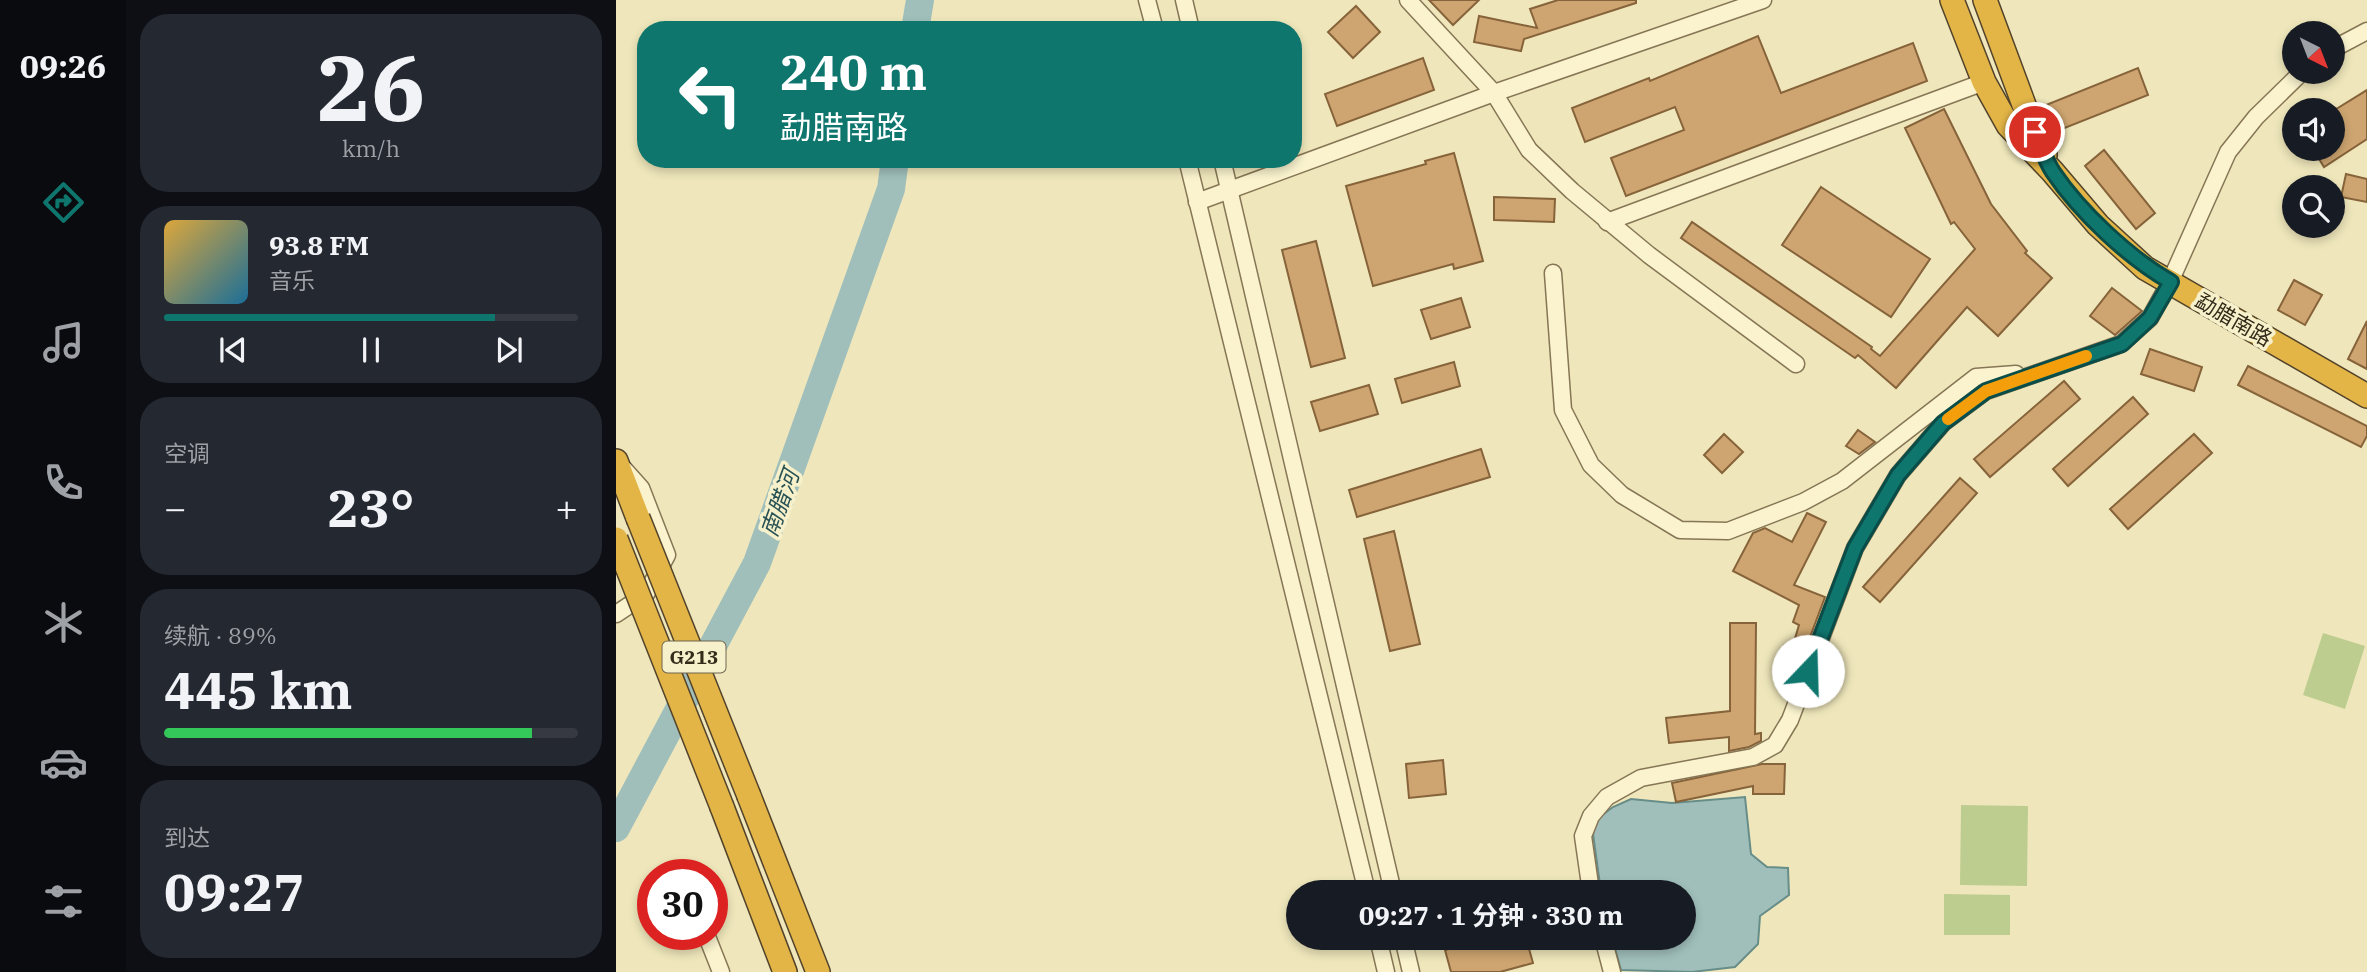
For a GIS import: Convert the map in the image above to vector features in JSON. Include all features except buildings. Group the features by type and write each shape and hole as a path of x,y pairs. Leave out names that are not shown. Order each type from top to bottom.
{"highway":[{"path":"1952,0 1984,82 2008,125 2052,171"},
{"path":"1986,0 2027,113 2052,171"},
{"name":"勐腊南路","path":"2052,171 2098,225 2145,268 2367,396"},
{"name":"G213","path":"616,460 818,972"},
{"name":"G213","path":"616,539 785,972"}],"street":[{"path":"1147,0 1153,21"},
{"path":"1184,0 1189,21"},
{"path":"1408,0 1494,93 1530,150 1607,222 1796,364"},
{"path":"1302,164 1494,93 1763,0"},
{"path":"2345,43 2367,31"},
{"path":"1607,222 1984,82"},
{"path":"1589,880 1583,836 1591,816 1607,797 1641,778 1753,757 1775,745 1790,720 1855,548 1898,475 1943,423 1986,391 2122,344 2150,318 2171,282 2228,152 2256,117 2290,84"},
{"path":"1189,168 1364,880"},
{"path":"1223,168 1390,880"},
{"path":"1197,202 1292,168"},
{"path":"1553,273 1563,410 1591,465 1622,495 1681,530 1728,531 1803,502 1842,481 1976,377 2039,372"},
{"path":"616,460 641,488 667,555 646,594 616,614"},
{"path":"1357,853 1382,847"},
{"path":"712,950 721,972"},
{"path":"1381,950 1386,972"},
{"path":"1407,950 1412,972"},
{"path":"1606,950 1612,972"}],"green space":[{"path":"2323,633 2365,646 2345,709 2303,695"},
{"path":"1961,805 2028,806 2027,886 1960,885"},
{"path":"1944,894 2010,895 2010,935 1944,935"}],"water":[{"path":"1745,797 1751,854 1767,867 1788,868 1789,895 1760,916 1758,944 1735,967 1692,972 1621,970 1615,950 1696,950 1696,880 1599,880 1593,834 1597,819 1613,807 1631,799 1672,803"}],"waterway":[{"name":"南腊河","path":"916,21 920,0"},
{"name":"南腊河","path":"616,828 757,563 891,189 894,168"}],"slow traffic":[{"path":"1948,419 1986,391 2086,356"}],"route":[{"path":"1808,671 1855,548 1898,475 1943,423 1986,391 2122,344 2150,318 2171,282 2145,268 2098,225 2052,171 2035,132"}]}
